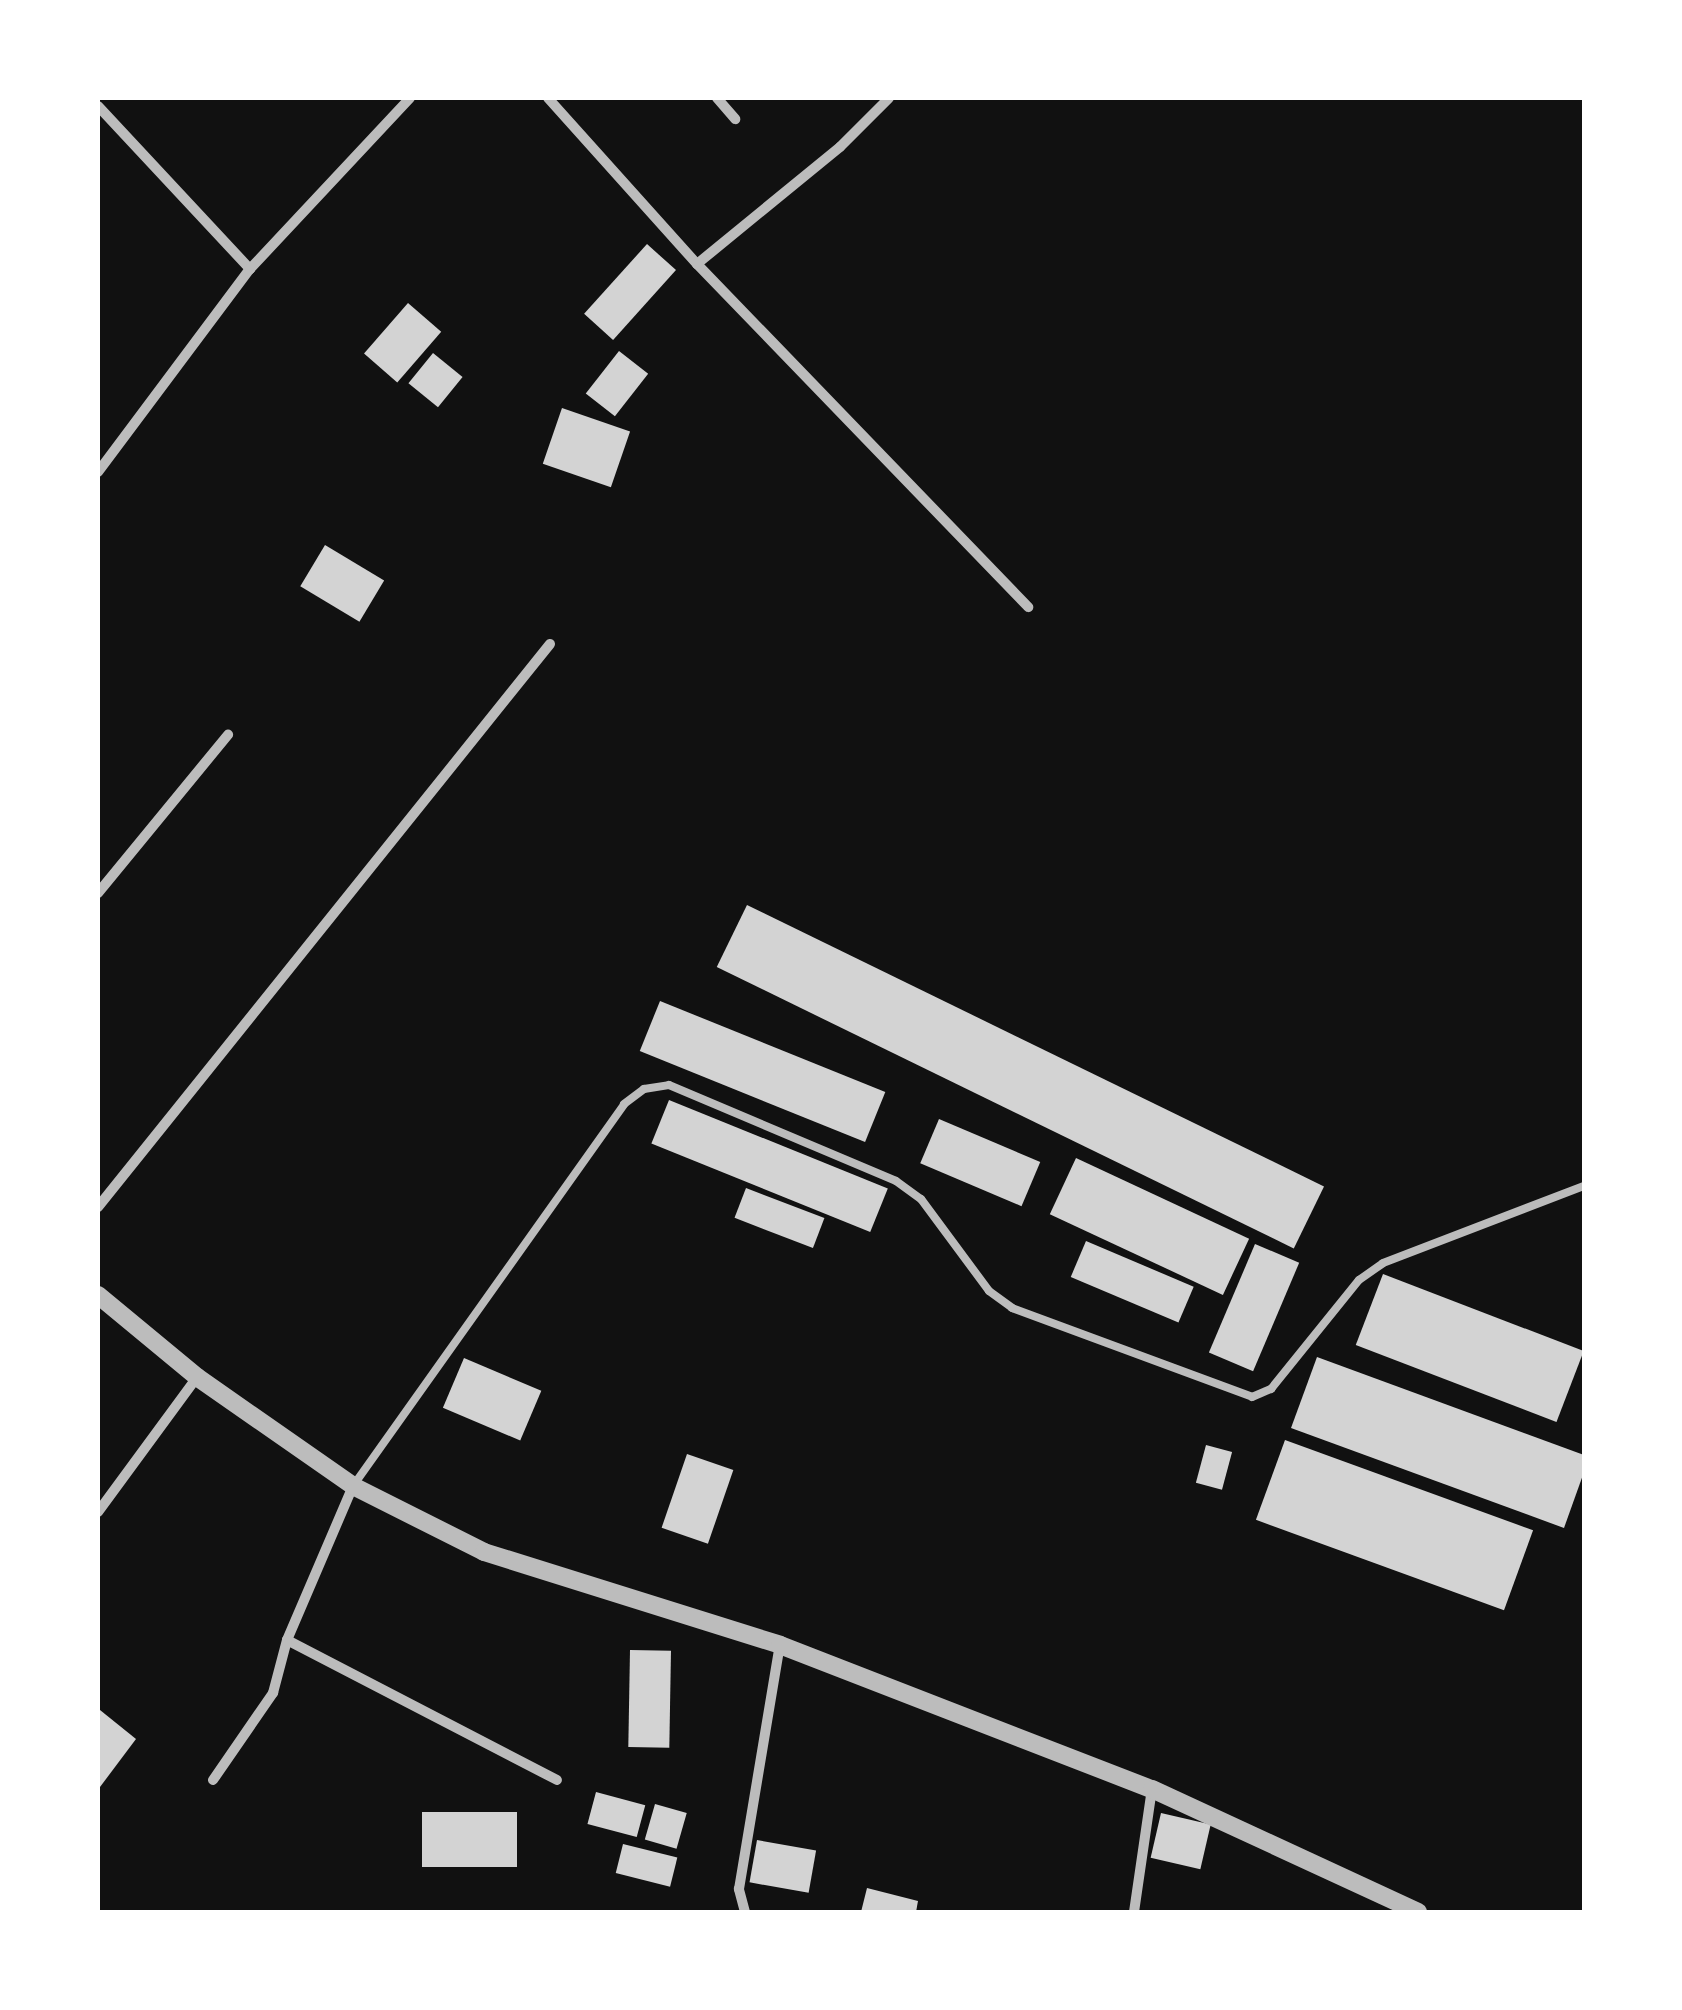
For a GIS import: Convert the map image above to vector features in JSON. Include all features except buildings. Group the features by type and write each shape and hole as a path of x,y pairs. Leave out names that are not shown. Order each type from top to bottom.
{"street":[{"path":"98,472 250,269 410,98"},
{"path":"548,98 697,264 1028,608"},
{"path":"716,98 735,119"},
{"path":"697,264 840,147 889,98"},
{"path":"98,106 250,269"},
{"path":"98,1207 550,644"},
{"path":"98,893 228,735"},
{"path":"98,1295 197,1378 354,1486 484,1552 780,1645 1152,1789 1418,1912"},
{"path":"98,1512 197,1378"},
{"path":"213,1780 273,1693 287,1640 354,1486"},
{"path":"287,1640 558,1780"},
{"path":"746,1912 739,1889 780,1645"},
{"path":"1134,1912 1152,1789"}],"lane":[{"path":"354,1486 624,1104 644,1089 669,1085 896,1181 921,1199 990,1292 1012,1308 1252,1397 1271,1388 1360,1280 1383,1264 1584,1186"}]}
